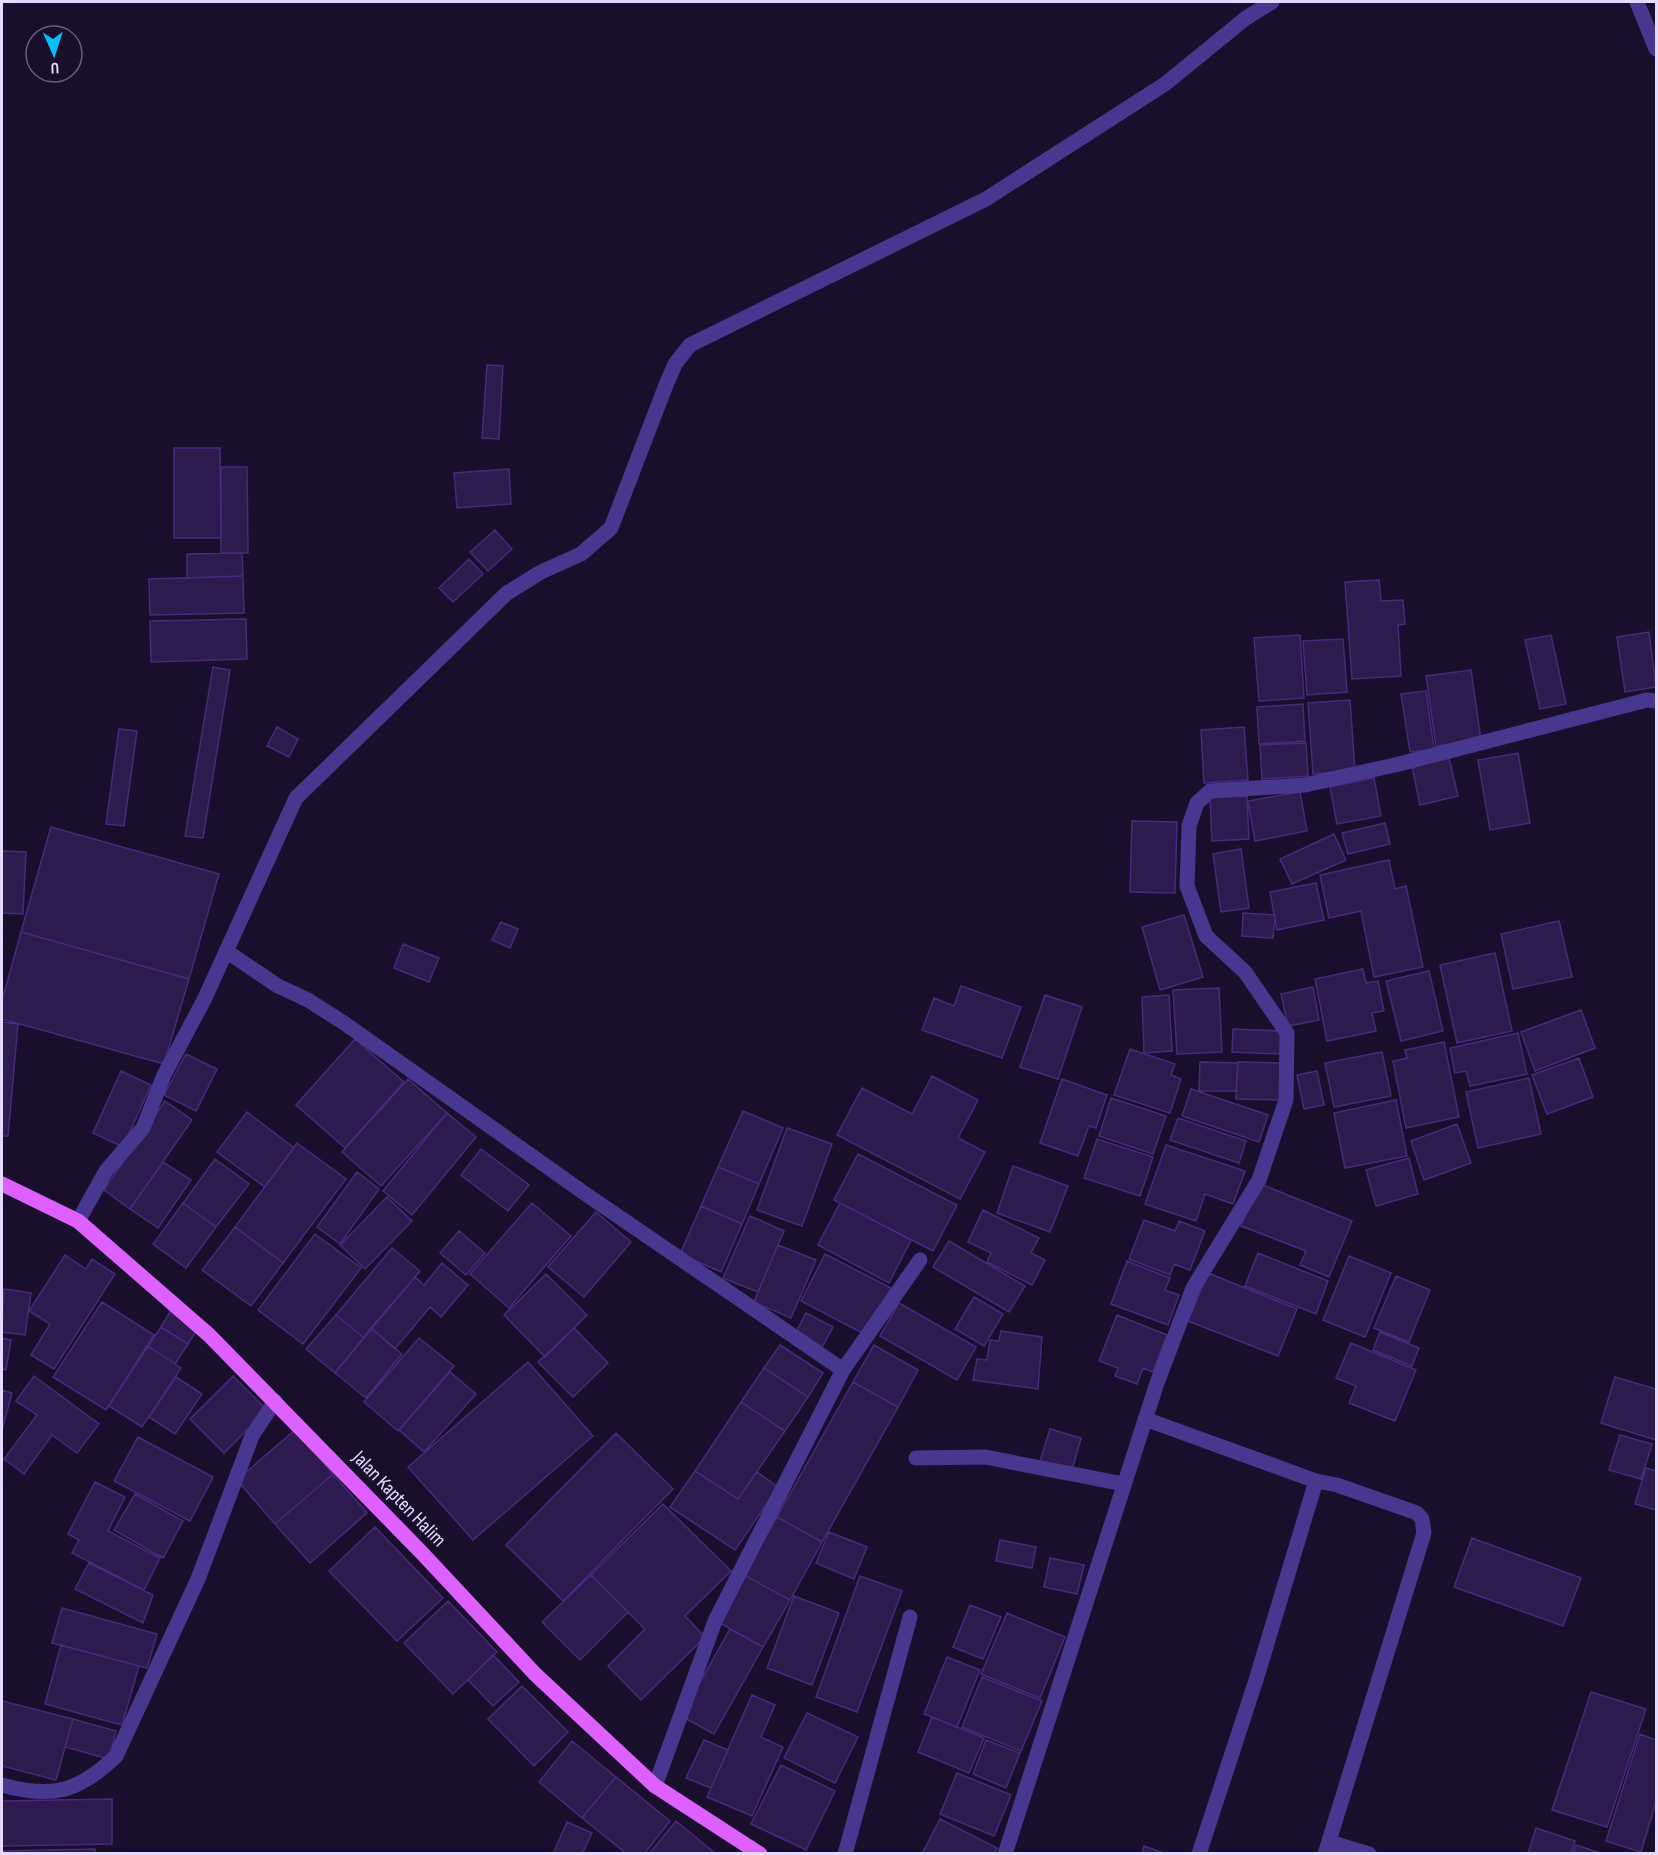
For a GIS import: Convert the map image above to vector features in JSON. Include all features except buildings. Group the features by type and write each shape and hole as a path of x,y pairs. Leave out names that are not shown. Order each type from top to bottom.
{"main road":[{"name":"Jalan Kapten Halim","path":"2,1184 78,1221 210,1335 535,1674 656,1786 759,1854"}],"street":[{"path":"78,1221 106,1171 143,1128 164,1075 204,1000 296,798 507,593 541,572 581,555 611,528 675,364 690,345 986,199 1164,84 1246,18 1272,2"},
{"path":"1637,2 1656,49"},
{"path":"1005,1854 1144,1419 1193,1288 1258,1180 1286,1100 1287,1033 1245,972 1206,936 1188,886 1189,826 1197,803 1210,791 1305,785 1399,764 1647,700 1656,701"},
{"path":"226,951 278,986 308,1000 344,1023 587,1195 843,1370"},
{"path":"656,1786 715,1621 843,1370 920,1260"},
{"path":"2,1785 23,1791 63,1791 95,1777 116,1756 198,1579 252,1436 275,1401"},
{"path":"1144,1419 1316,1481 1338,1485 1417,1513 1422,1519 1424,1533 1327,1848 1368,1854"},
{"path":"916,1458 985,1456 1124,1484"},
{"path":"1199,1854 1256,1680 1316,1481"},
{"path":"845,1854 910,1617"}]}
